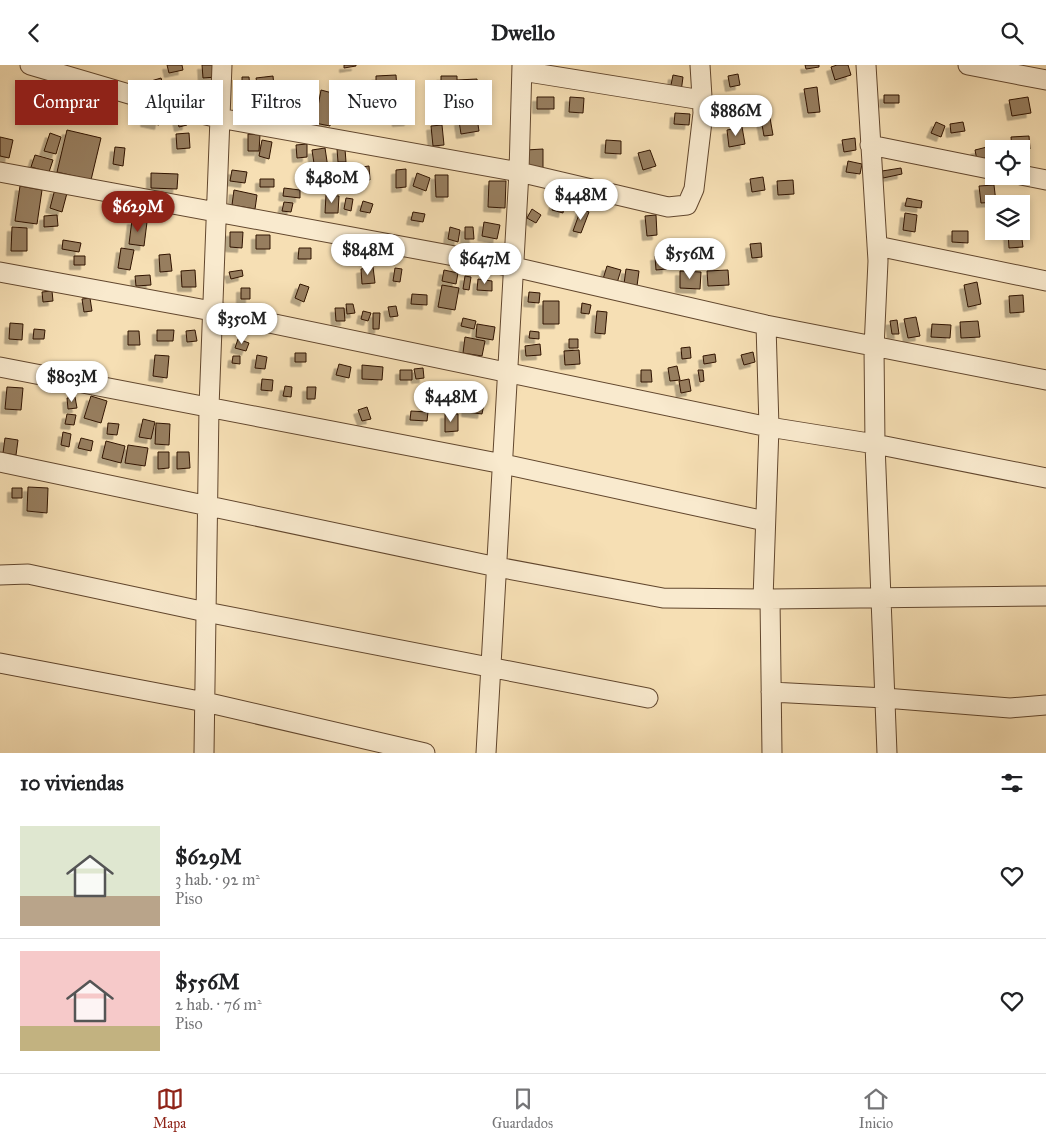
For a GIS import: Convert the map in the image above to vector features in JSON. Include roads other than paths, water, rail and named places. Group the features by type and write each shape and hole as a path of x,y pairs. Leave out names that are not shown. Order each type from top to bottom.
{"street":[{"path":"30,65 128,94"},
{"path":"221,80 222,65"},
{"path":"223,119 519,172 668,207 687,205 694,189 703,113 700,65"},
{"path":"866,65 877,247 874,348 875,444 887,753"},
{"path":"968,65 1046,80"},
{"path":"486,753 519,172 522,68 702,100"},
{"path":"204,753 209,407 220,125"},
{"path":"870,145 985,168"},
{"path":"0,172 514,267 874,348 1046,380"},
{"path":"1030,177 1046,181"},
{"path":"877,247 1046,281"},
{"path":"0,272 212,311 769,427 875,444 1046,478"},
{"path":"766,325 769,427 765,521 772,753"},
{"path":"0,367 503,464 765,521"},
{"path":"0,462 497,567 663,598 767,599 1046,596"},
{"path":"0,575 28,574 206,612 648,698"},
{"path":"0,663 205,702 425,753"},
{"path":"771,692 885,698 1010,708 1046,705"}]}
